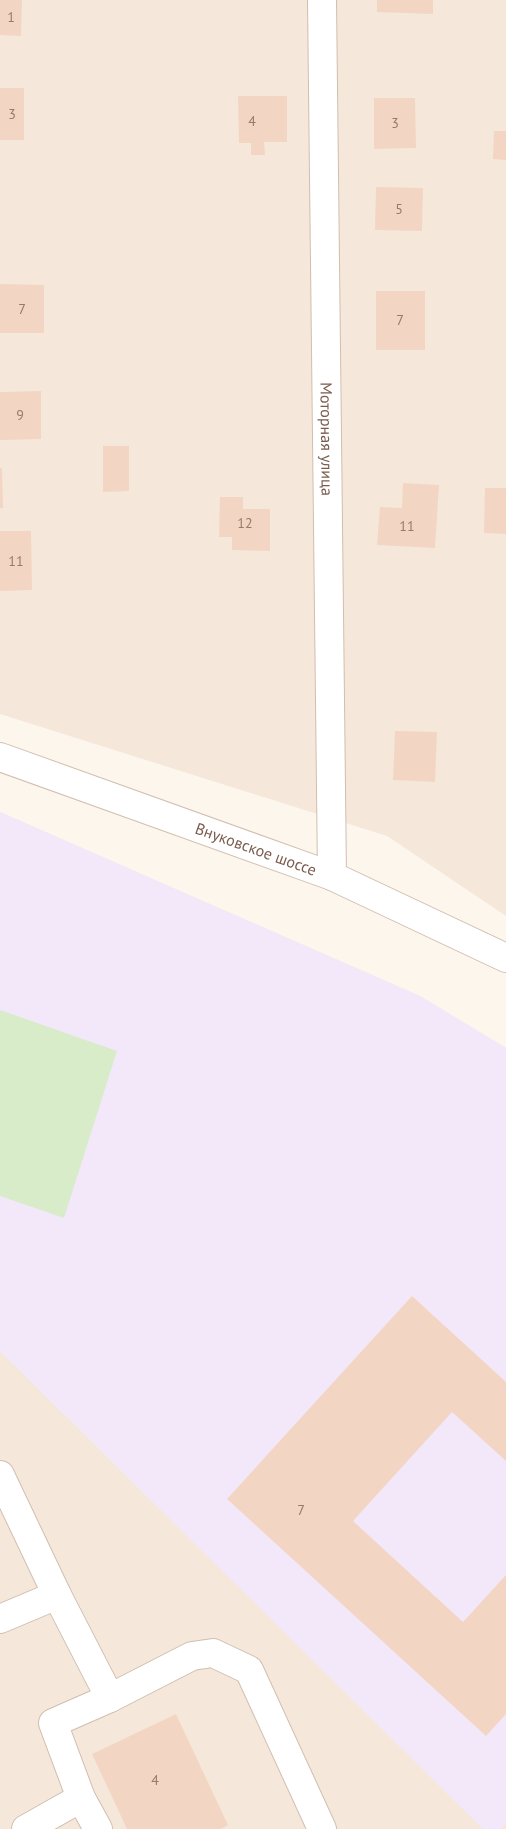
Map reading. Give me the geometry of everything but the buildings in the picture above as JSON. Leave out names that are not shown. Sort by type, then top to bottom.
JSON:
[{"type":"street","name":"Моторная улица","points":[[322,0],[332,876]]},
{"type":"street","name":"Внуковское шоссе","points":[[0,757],[332,876],[506,958]]},
{"type":"street","points":[[0,1475],[57,1595],[110,1698]]},
{"type":"street","points":[[0,1619],[57,1595]]},
{"type":"street","points":[[98,1829],[81,1798],[53,1723],[110,1698],[192,1656],[214,1653],[249,1670],[322,1829]]},
{"type":"street","points":[[26,1829],[81,1798]]},
{"type":"shaded area","points":[[0,0],[506,0],[506,916],[387,836],[0,714]]},
{"type":"shaded area","points":[[0,812],[420,996],[506,1048],[506,1829],[0,1829]]},
{"type":"shaded area","points":[[0,812],[420,996],[506,1048],[506,1823],[501,1829],[483,1829],[0,1351]]},
{"type":"green space","points":[[0,1010],[117,1051],[64,1218],[0,1196]]}]
